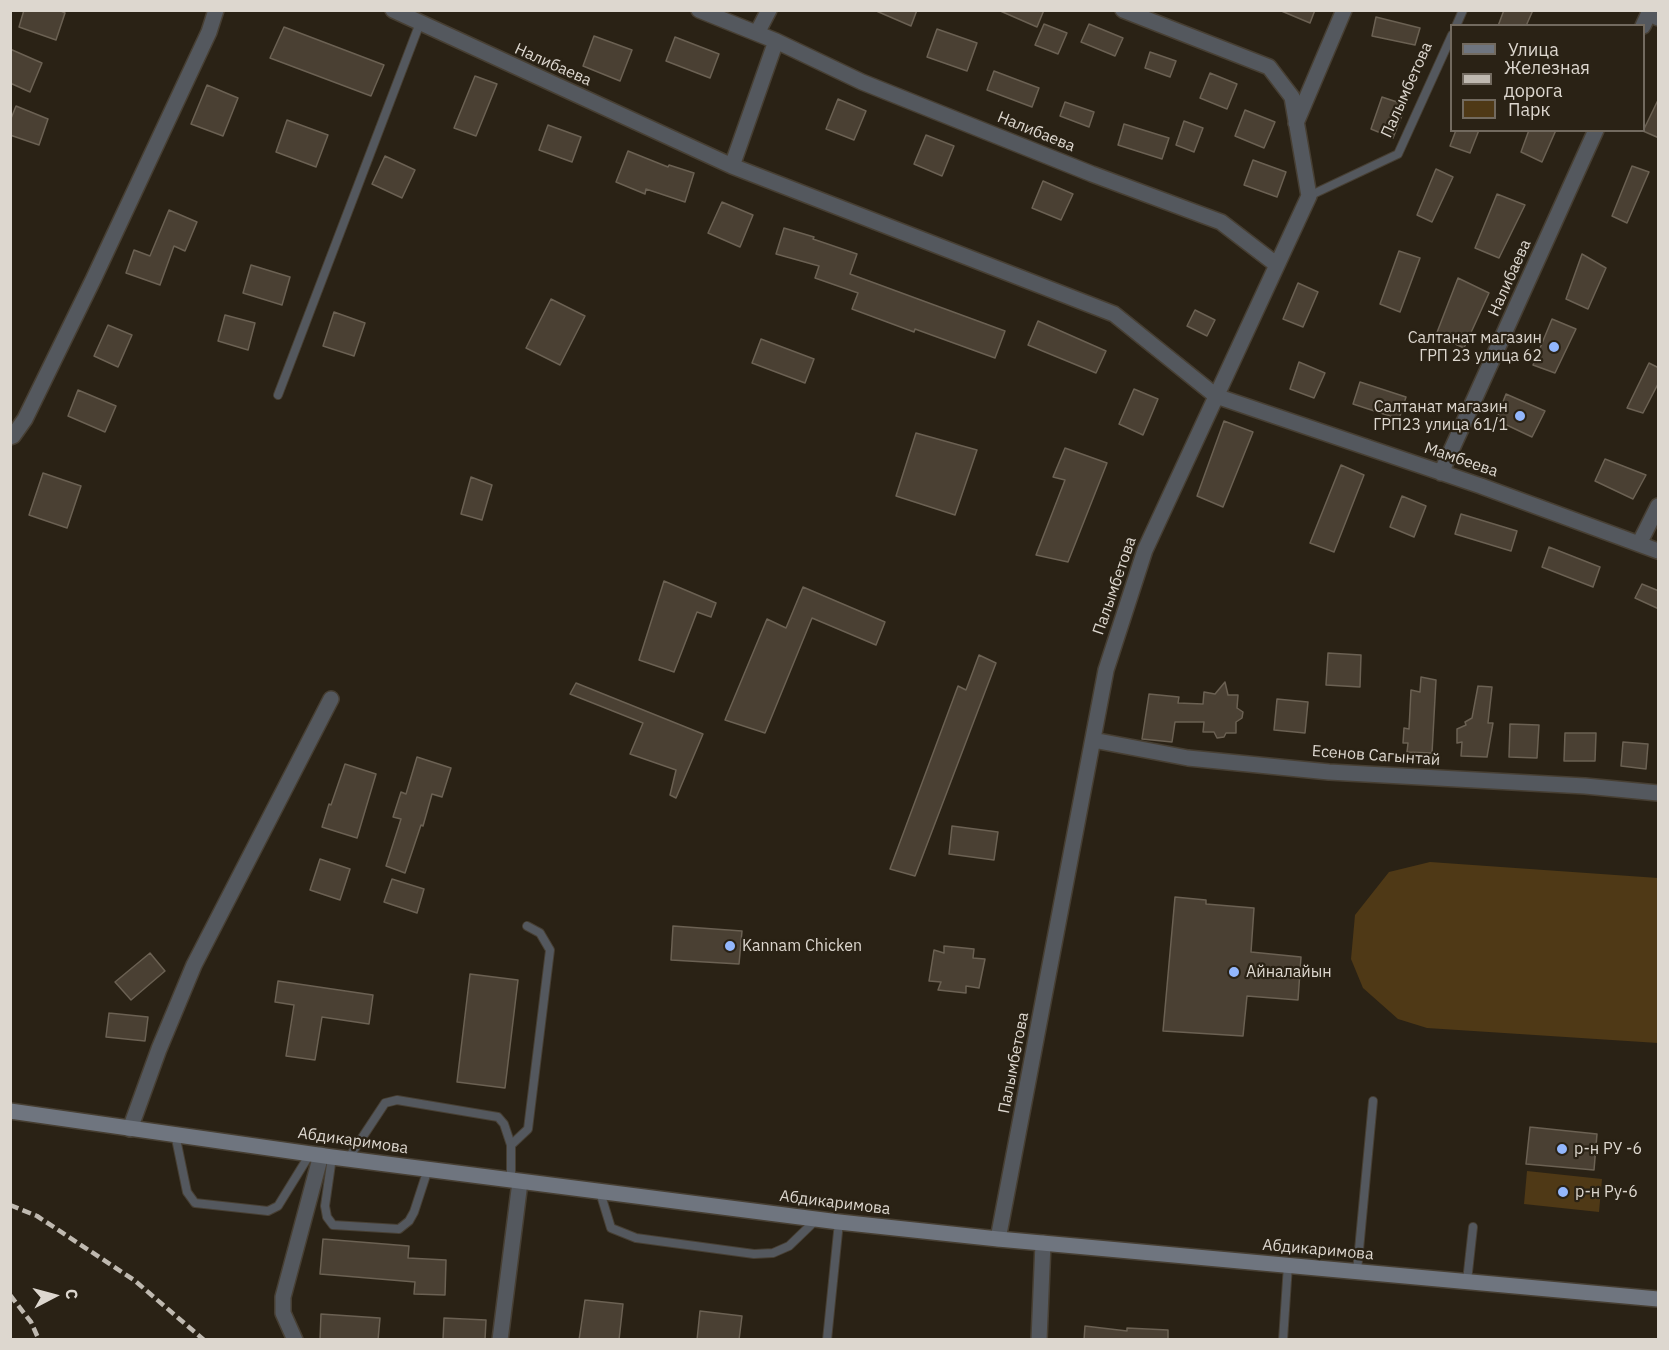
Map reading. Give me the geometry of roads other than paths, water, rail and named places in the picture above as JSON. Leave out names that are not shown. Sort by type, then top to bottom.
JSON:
[{"type":"main road","name":"Абдикаримова","points":[[10,1111],[348,1159],[817,1220],[999,1239],[1659,1299]]},
{"type":"street","points":[[10,437],[25,419],[93,280],[209,32],[216,10]]},
{"type":"street","name":"Налибаева","points":[[393,10],[732,166],[1114,314],[1216,396]]},
{"type":"street","name":"Налибаева","points":[[699,10],[758,33],[862,82],[1092,174],[1221,222],[1277,265]]},
{"type":"street","points":[[758,33],[769,10]]},
{"type":"street","points":[[1122,10],[1269,68],[1292,97],[1309,196]]},
{"type":"street","points":[[1296,123],[1344,10]]},
{"type":"street","points":[[1644,24],[1649,13],[1659,18]]},
{"type":"street","points":[[732,166],[776,41]]},
{"type":"street","name":"Налибаева","points":[[1441,473],[1595,132]]},
{"type":"street","name":"Палымбетова","points":[[999,1239],[1106,670],[1145,550],[1309,196]]},
{"type":"street","name":"Мамбеева","points":[[1216,396],[1659,551]]},
{"type":"street","points":[[1639,544],[1659,507]]},
{"type":"street","points":[[130,1129],[159,1049],[194,965],[331,699]]},
{"type":"street","name":"Есенов Сагынтай","points":[[1093,740],[1188,758],[1294,768],[1585,786],[1659,793]]},
{"type":"street","points":[[295,1340],[283,1313],[283,1297],[321,1155]]},
{"type":"street","points":[[500,1340],[515,1181]]},
{"type":"street","points":[[1039,1340],[1043,1243]]},
{"type":"lane","points":[[1457,24],[1463,10]]},
{"type":"lane","points":[[278,395],[420,23]]},
{"type":"lane","name":"Палымбетова","points":[[1309,196],[1398,154],[1450,39]]},
{"type":"lane","points":[[511,1145],[528,1129],[550,950],[540,933],[527,926]]},
{"type":"lane","points":[[348,1159],[385,1103],[397,1100],[498,1117],[504,1124],[511,1145],[515,1181]]},
{"type":"lane","points":[[1357,1271],[1373,1101]]},
{"type":"lane","points":[[175,1134],[187,1192],[195,1203],[268,1211],[278,1206],[321,1155]]},
{"type":"lane","points":[[321,1155],[325,1206],[327,1217],[333,1224],[399,1229],[409,1221],[414,1212],[428,1169]]},
{"type":"lane","points":[[600,1192],[611,1228],[636,1238],[754,1254],[773,1253],[789,1246],[817,1220]]},
{"type":"lane","points":[[827,1340],[839,1222]]},
{"type":"lane","points":[[1467,1281],[1473,1227]]},
{"type":"lane","points":[[1283,1340],[1288,1265]]},
{"type":"railway","points":[[10,1205],[37,1216],[134,1280],[204,1340]]},
{"type":"railway","points":[[10,1295],[31,1322],[39,1340]]},
{"type":"place","name":"Салтанат магазин ГРП 23 улица 62","points":[[1554,347]]},
{"type":"place","name":"Салтанат магазин ГРП23 улица 61/1","points":[[1520,416]]},
{"type":"place","name":"Kannam Chicken","points":[[730,946]]},
{"type":"place","name":"Айналайын","points":[[1234,972]]},
{"type":"place","name":"р-н РУ -6","points":[[1562,1149]]},
{"type":"place","name":"р-н Ру-6","points":[[1563,1192]]}]
